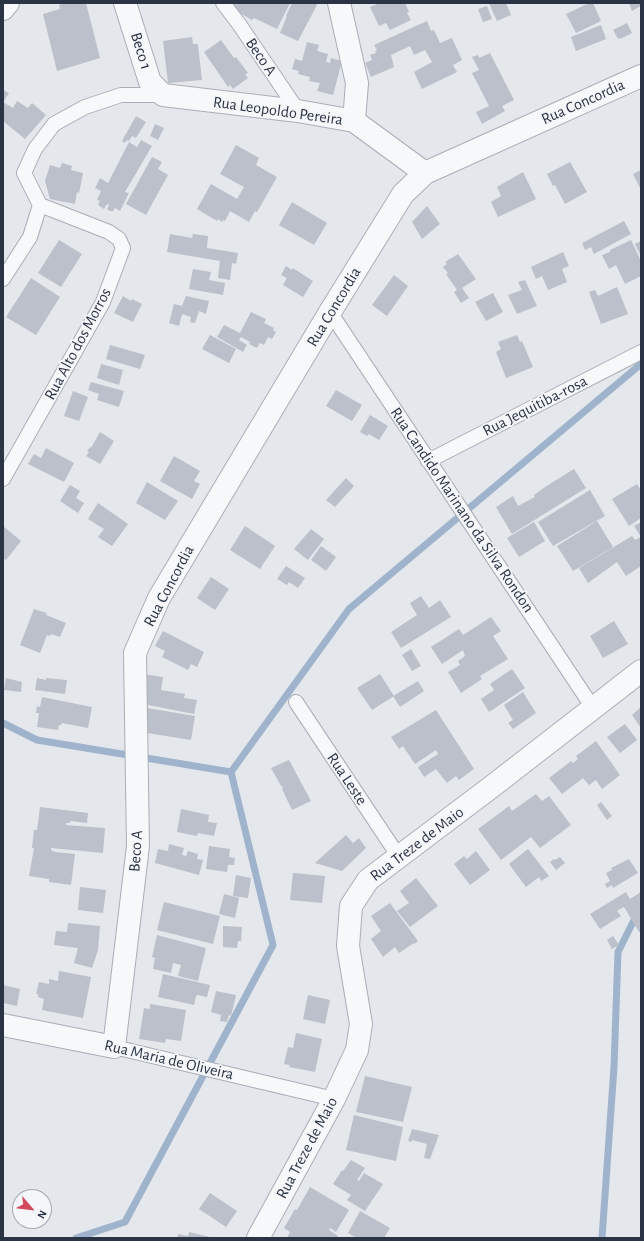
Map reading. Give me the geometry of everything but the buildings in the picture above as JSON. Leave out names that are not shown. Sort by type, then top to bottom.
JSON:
[{"type":"street","points":[[3,9],[8,3]]},
{"type":"street","name":"Beco 1","points":[[125,3],[150,82],[163,95]]},
{"type":"street","points":[[339,3],[357,83],[354,121]]},
{"type":"street","name":"Rua Concordia","points":[[135,652],[159,598],[330,312],[403,194],[425,173],[641,76]]},
{"type":"street","name":"Rua Leopoldo Pereira","points":[[163,95],[298,111],[354,121],[425,173]]},
{"type":"street","name":"Beco A","points":[[114,1048],[138,846],[135,652]]},
{"type":"street","name":"Rua Treze de Maio","points":[[258,1238],[334,1099],[357,1050],[361,1024],[348,946],[351,906],[368,880],[641,672]]},
{"type":"street","name":"Rua Maria de Oliveira","points":[[3,1025],[114,1048]]},
{"type":"lane","name":"Beco A","points":[[223,3],[298,111]]},
{"type":"lane","points":[[3,279],[30,237],[40,205],[24,173],[35,149],[54,124],[85,108],[121,95],[163,95]]},
{"type":"lane","name":"Rua Alto dos Morros","points":[[3,479],[103,302],[123,248],[119,239],[109,232],[40,205]]},
{"type":"lane","name":"Rua Candido Marinano da Silva Rondon","points":[[330,312],[593,708]]},
{"type":"lane","name":"Rua Jequitiba-rosa","points":[[428,461],[641,352]]},
{"type":"lane","name":"Rua Leste","points":[[296,702],[399,857]]},
{"type":"lane","name":"Rua Maria de Oliveira","points":[[114,1048],[334,1099]]},
{"type":"waterway","points":[[76,1238],[125,1222],[273,945],[231,772],[349,609],[641,364]]},
{"type":"waterway","points":[[3,723],[37,740],[231,772]]},
{"type":"waterway","points":[[602,1238],[614,1067],[618,952],[641,906]]}]
